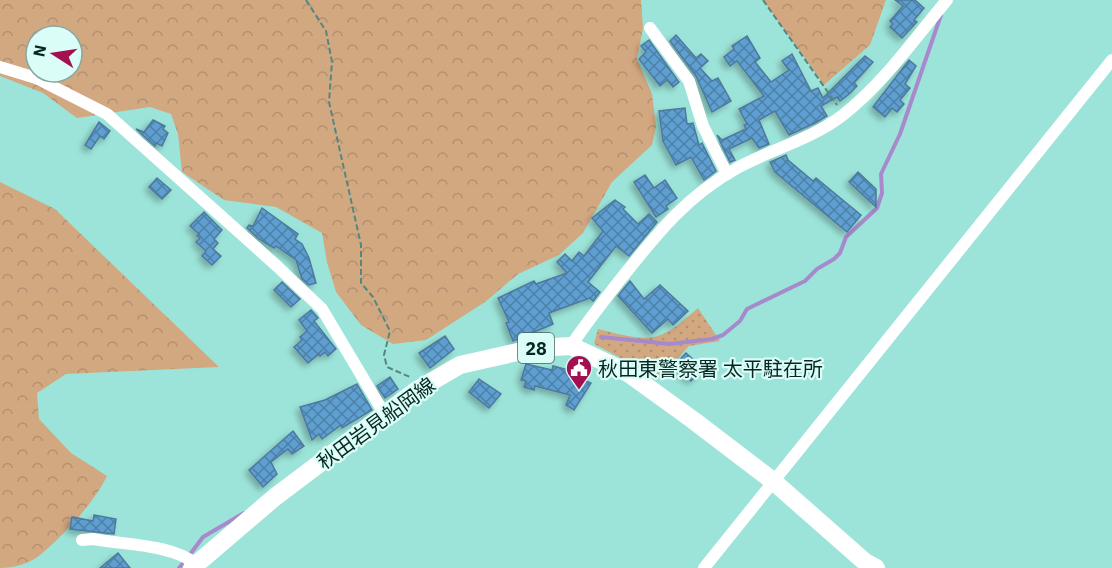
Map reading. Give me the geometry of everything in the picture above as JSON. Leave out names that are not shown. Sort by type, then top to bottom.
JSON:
[{"type":"main road","name":"秋田岩見船岡線","points":[[194,566],[275,497],[426,385],[460,365],[536,348],[571,346],[628,373],[772,481],[866,562],[876,568]]},
{"type":"street","points":[[571,346],[654,235],[685,203],[727,174],[806,137],[843,115],[861,100],[947,0]]},
{"type":"street","points":[[650,28],[689,81],[706,133],[727,174]]},
{"type":"street","points":[[704,568],[1112,60]]},
{"type":"street","points":[[0,67],[36,78],[107,114],[285,274],[322,309],[385,415]]},
{"type":"street","points":[[82,540],[93,539],[169,549],[183,553],[194,566]]},
{"type":"path","points":[[306,0],[326,31],[332,62],[329,102],[361,245],[361,284],[373,297],[390,332],[384,355],[387,367],[426,385]]},
{"type":"path","points":[[763,0],[816,73],[843,115]]},
{"type":"green space","points":[[0,0],[641,0],[643,28],[637,59],[652,94],[656,127],[652,145],[612,182],[583,233],[559,255],[518,274],[485,302],[426,340],[393,344],[361,325],[336,292],[327,262],[322,233],[276,207],[224,200],[182,172],[178,134],[171,114],[150,107],[77,118],[43,93],[0,76]]},
{"type":"green space","points":[[763,0],[886,0],[870,45],[824,85]]},
{"type":"green space","points":[[0,182],[55,209],[219,367],[66,374],[37,393],[39,419],[71,453],[107,476],[77,518],[40,555],[21,565],[0,568]]},
{"type":"green space","points":[[698,308],[720,341],[689,346],[659,378],[594,344],[598,329],[647,338],[666,333]]},
{"type":"building","points":[[895,0],[915,0],[924,8],[914,20],[917,22],[902,38],[890,27],[893,24],[890,21],[903,6]]},
{"type":"building","points":[[676,35],[696,58],[701,54],[708,61],[700,68],[712,81],[718,78],[731,101],[712,112],[696,76],[670,41]]},
{"type":"building","points":[[747,36],[760,58],[755,62],[771,82],[789,70],[782,61],[792,54],[811,91],[818,88],[823,98],[865,56],[873,62],[854,83],[857,86],[848,95],[840,101],[837,97],[821,106],[827,116],[789,135],[775,111],[759,120],[769,144],[759,148],[752,138],[729,149],[735,160],[730,162],[717,135],[722,140],[746,129],[744,125],[747,124],[739,109],[764,96],[737,61],[730,66],[724,57],[734,49],[732,46]]},
{"type":"building","points":[[649,40],[679,82],[673,87],[667,80],[660,86],[639,59],[646,52],[641,46]]},
{"type":"building","points":[[909,60],[916,66],[905,84],[910,88],[900,100],[904,104],[897,112],[892,108],[885,117],[873,107]]},
{"type":"building","points":[[685,108],[687,124],[693,123],[699,145],[702,143],[716,171],[704,180],[691,157],[676,165],[663,141],[659,111]]},
{"type":"building","points":[[153,120],[165,126],[163,129],[168,133],[162,146],[156,143],[155,146],[136,129],[144,132]]},
{"type":"building","points":[[99,122],[110,131],[104,139],[100,136],[91,149],[85,145]]},
{"type":"building","points":[[786,155],[788,160],[813,181],[816,178],[861,215],[847,232],[775,172],[770,162]]},
{"type":"building","points":[[858,172],[876,189],[876,207],[849,182]]},
{"type":"building","points":[[645,175],[654,188],[665,180],[677,198],[666,206],[668,209],[656,217],[634,182]]},
{"type":"building","points":[[157,178],[171,190],[162,199],[149,187]]},
{"type":"building","points":[[615,200],[625,207],[623,209],[638,224],[649,214],[657,222],[629,256],[616,246],[588,282],[600,292],[593,301],[590,298],[549,313],[553,324],[513,341],[506,323],[509,322],[498,298],[534,281],[536,284],[567,273],[557,262],[565,254],[572,261],[579,252],[584,256],[603,231],[592,218]]},
{"type":"building","points":[[262,208],[298,234],[295,239],[302,244],[309,258],[316,283],[309,285],[302,279],[296,260],[276,246],[274,248],[259,239],[247,228],[249,225],[253,226]]},
{"type":"building","points":[[204,212],[222,230],[214,239],[218,243],[213,249],[221,256],[212,265],[202,256],[206,251],[196,242],[200,238],[197,236],[199,234],[190,226]]},
{"type":"building","points":[[630,281],[644,299],[660,285],[688,311],[673,325],[668,319],[652,333],[618,296]]},
{"type":"building","points":[[282,282],[300,299],[291,307],[274,290]]},
{"type":"building","points":[[311,310],[318,318],[314,321],[336,349],[328,356],[325,352],[320,356],[319,354],[308,363],[294,347],[307,331],[299,320]]},
{"type":"building","points":[[445,336],[454,349],[430,368],[419,353]]},
{"type":"building","points":[[686,353],[703,368],[691,381],[674,366]]},
{"type":"building","points":[[526,364],[552,370],[553,366],[572,371],[571,374],[591,383],[574,410],[566,405],[570,395],[535,386],[534,390],[524,387],[526,381],[521,380]]},
{"type":"building","points":[[390,377],[398,389],[385,398],[377,386]]},
{"type":"building","points":[[479,379],[501,394],[489,408],[469,392]]},
{"type":"building","points":[[357,384],[372,410],[342,428],[341,425],[322,439],[319,434],[312,440],[300,407],[325,400]]},
{"type":"building","points":[[293,431],[304,446],[292,454],[288,449],[271,462],[277,474],[263,487],[249,470]]},
{"type":"building","points":[[94,515],[116,519],[114,534],[70,529],[72,517],[93,521]]},
{"type":"building","points":[[118,553],[130,568],[100,568]]},
{"type":"waterway","points":[[601,337],[670,344],[712,339],[723,335],[740,321],[747,309],[805,281],[817,269],[834,259],[840,253],[846,237],[877,208],[882,193],[881,174],[900,134],[941,15]]},
{"type":"waterway","points":[[191,553],[203,537],[244,513]]},
{"type":"waterway","points":[[179,568],[185,561]]},
{"type":"place","name":"秋田東警察署 太平駐在所","points":[[579,391]]}]
